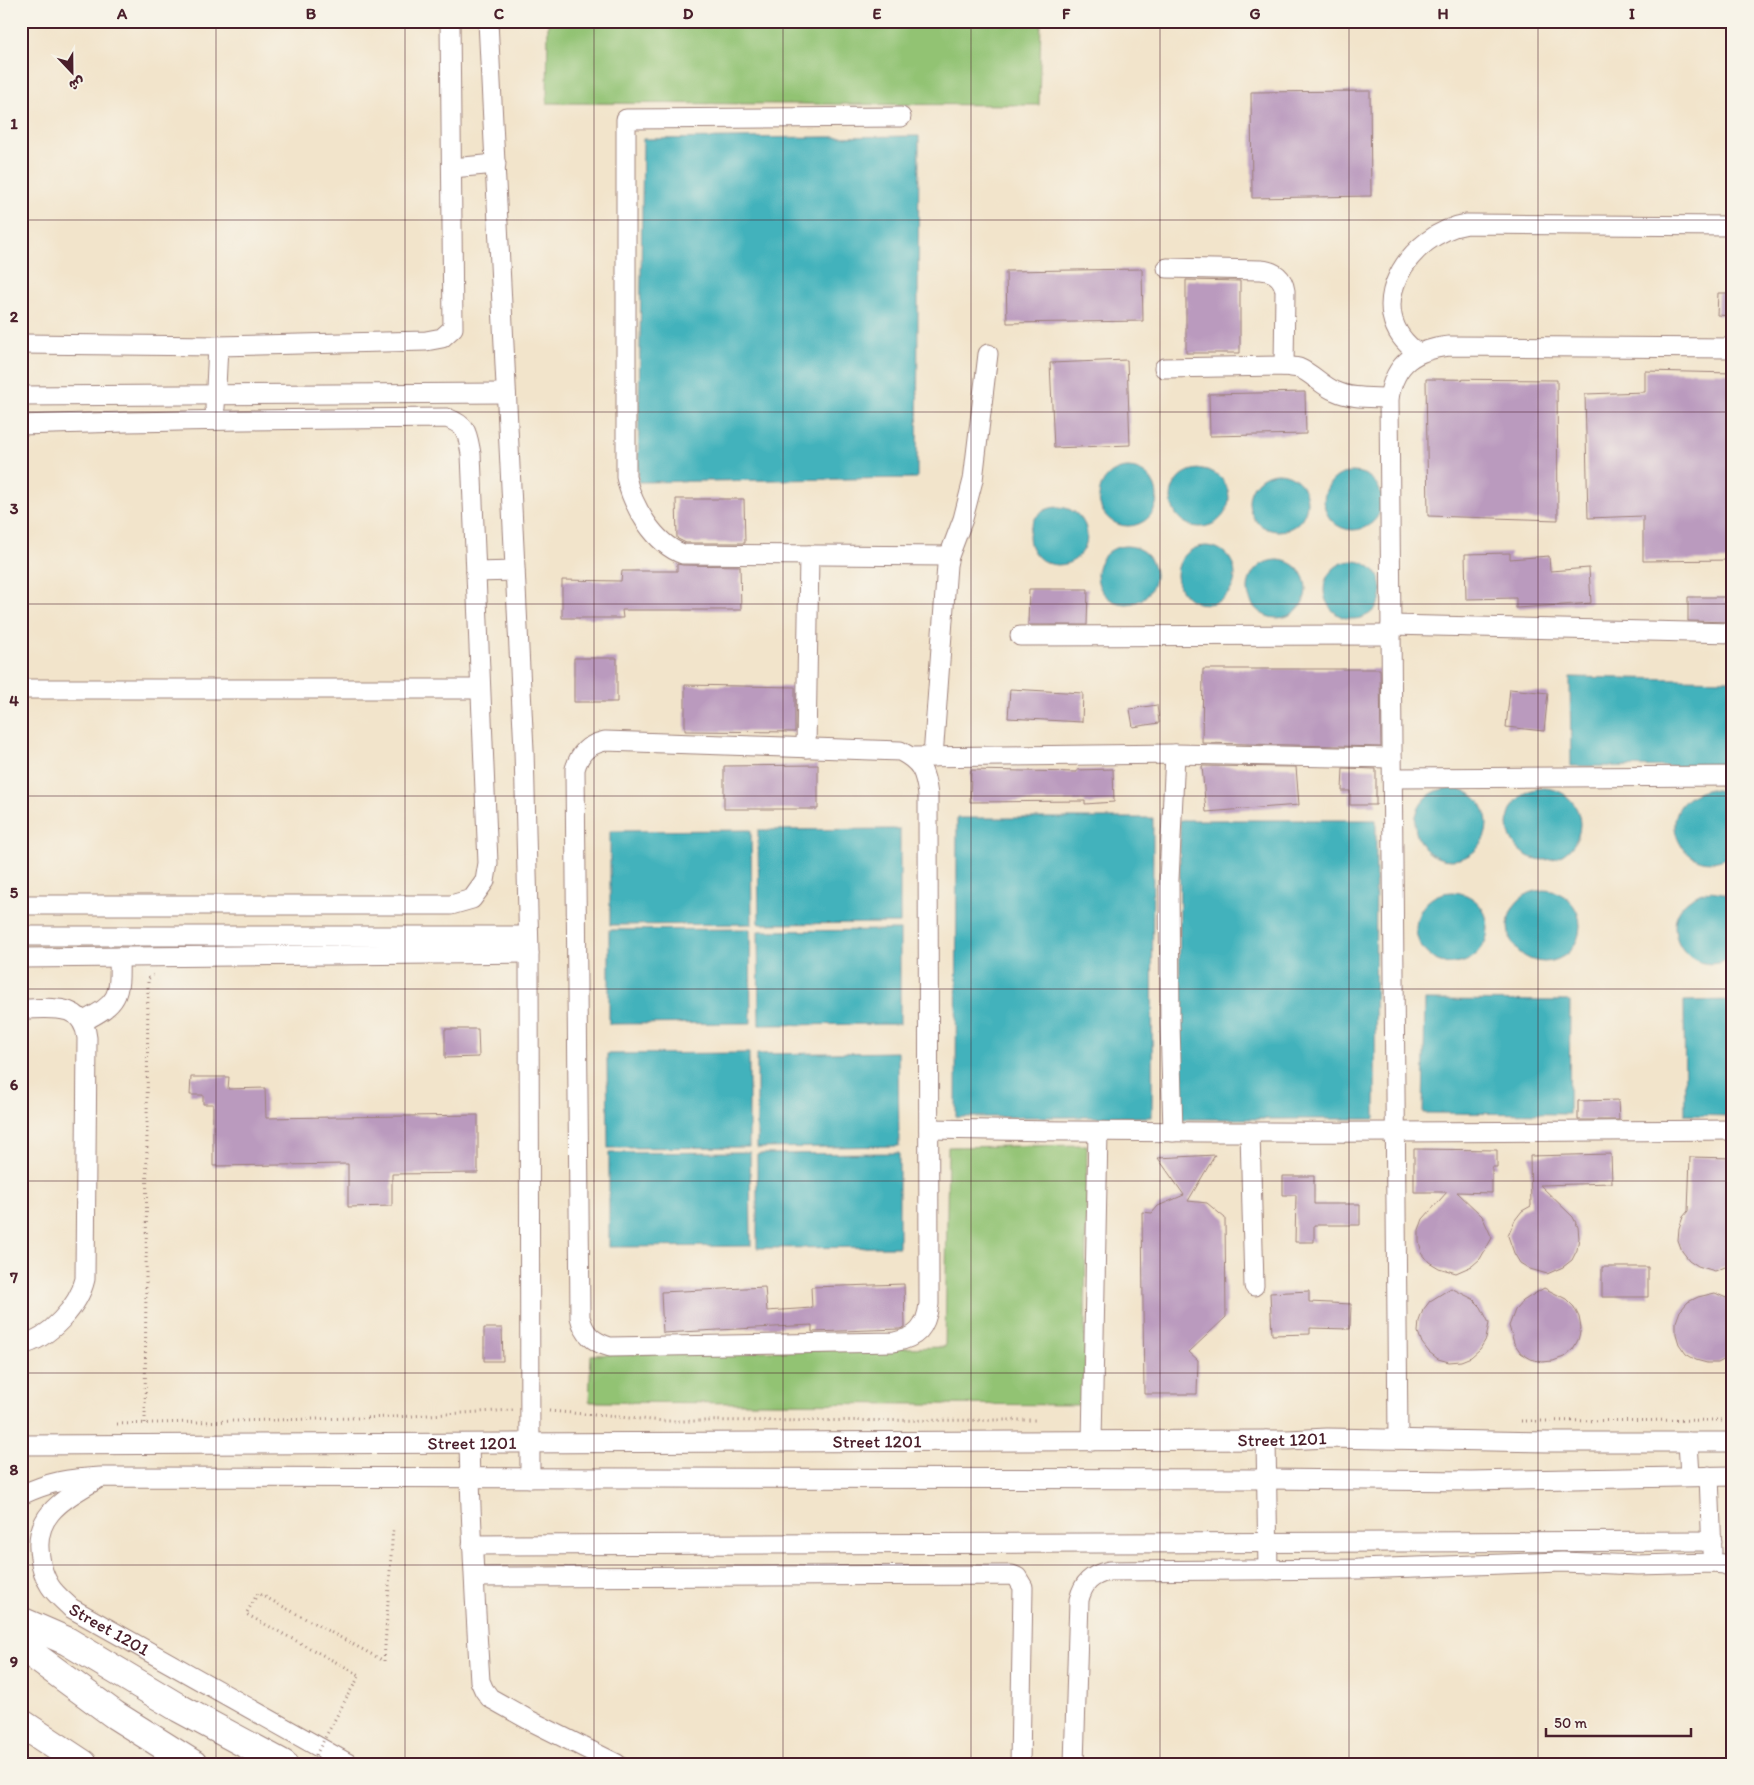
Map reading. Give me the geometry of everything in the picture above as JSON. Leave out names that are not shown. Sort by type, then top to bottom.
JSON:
[{"type":"highway","points":[[21,1621],[67,1641],[179,1708],[283,1764]]},
{"type":"highway","points":[[21,1646],[115,1715],[193,1764]]},
{"type":"highway","points":[[21,1723],[83,1764]]},
{"type":"street","points":[[21,344],[218,346],[426,341],[442,338],[453,328],[450,21]]},
{"type":"street","points":[[488,21],[524,750],[528,944],[530,1478]]},
{"type":"street","points":[[901,117],[626,119],[625,465],[628,488],[658,538],[674,551],[683,554],[949,556]]},
{"type":"street","points":[[452,168],[496,164]]},
{"type":"street","points":[[1418,353],[1408,346],[1395,328],[1392,317],[1391,296],[1400,273],[1416,251],[1453,226],[1467,224],[1733,226]]},
{"type":"street","points":[[1167,268],[1261,270],[1275,273],[1284,284],[1285,291],[1284,366]]},
{"type":"street","points":[[215,419],[218,346]]},
{"type":"street","points":[[1398,1439],[1389,398],[1391,385],[1396,373],[1405,362],[1418,353],[1449,346],[1733,348]]},
{"type":"street","points":[[933,757],[949,556],[963,519],[973,480],[988,354]]},
{"type":"street","points":[[1164,368],[1284,366],[1299,368],[1309,373],[1325,386],[1342,394],[1389,398]]},
{"type":"street","points":[[21,396],[506,393]]},
{"type":"street","points":[[21,425],[215,419],[447,418],[459,423],[467,434],[471,454],[488,863],[485,880],[472,899],[450,905],[21,905]]},
{"type":"street","points":[[806,748],[809,555]]},
{"type":"street","points":[[476,572],[515,570]]},
{"type":"street","points":[[1020,636],[1391,630],[1733,633]]},
{"type":"street","points":[[21,689],[480,689]]},
{"type":"street","points":[[913,757],[922,768],[927,781],[928,795],[929,1304],[928,1316],[923,1326],[915,1335],[905,1340],[894,1342],[610,1347],[598,1344],[589,1337],[583,1328],[580,1317],[575,769],[578,758],[594,743],[605,741],[900,751],[913,757],[1175,754],[1392,758]]},
{"type":"street","points":[[1172,1132],[1169,880],[1175,754]]},
{"type":"street","points":[[1392,778],[1733,776]]},
{"type":"street","points":[[21,936],[528,944]]},
{"type":"street","points":[[21,958],[528,944]]},
{"type":"street","points":[[82,1022],[100,1012],[115,999],[120,981],[118,956]]},
{"type":"street","points":[[21,1009],[69,1010],[82,1022],[87,1038],[86,1279],[83,1290],[72,1308],[43,1336],[29,1344],[21,1345]]},
{"type":"street","points":[[929,1129],[1098,1132],[1395,1133],[1733,1130]]},
{"type":"street","points":[[1092,1440],[1098,1132]]},
{"type":"street","points":[[1250,1132],[1254,1286]]},
{"type":"street","name":"Street 1201","points":[[21,1445],[1266,1440],[1328,1438],[1549,1442],[1733,1442]]},
{"type":"street","points":[[1266,1440],[1268,1570]]},
{"type":"street","points":[[1688,1442],[1690,1476]]},
{"type":"street","points":[[469,1444],[472,1545],[480,1681],[484,1690],[490,1698],[529,1720],[618,1764]]},
{"type":"street","points":[[1709,1476],[1713,1563]]},
{"type":"street","name":"Street 1201","points":[[21,1495],[43,1485],[65,1479],[100,1477],[1471,1481],[1733,1476]]},
{"type":"street","name":"Street 1201","points":[[100,1477],[72,1494],[51,1512],[41,1527],[38,1545],[41,1564],[50,1586],[71,1608],[349,1764]]},
{"type":"street","points":[[472,1545],[1712,1540]]},
{"type":"street","points":[[1074,1764],[1079,1600],[1081,1590],[1088,1580],[1098,1574],[1109,1571],[1358,1569],[1562,1562],[1638,1565],[1713,1563],[1724,1564],[1733,1568]]},
{"type":"street","points":[[475,1576],[1012,1575],[1021,1582],[1023,1587],[1020,1764]]},
{"type":"path","points":[[145,1423],[148,979],[155,972]]},
{"type":"path","points":[[108,1424],[394,1417],[530,1409]]},
{"type":"path","points":[[311,1764],[360,1675],[246,1614],[258,1593],[384,1661],[393,1526]]},
{"type":"green space","points":[[548,21],[1041,21],[1039,105],[547,103]]},
{"type":"green space","points":[[1087,1145],[1084,1405],[589,1402],[591,1355],[945,1347],[948,1147]]},
{"type":"water","points":[[919,136],[917,478],[638,482],[643,139]]},
{"type":"water","points":[[1128,468],[1139,470],[1152,481],[1157,497],[1155,508],[1144,521],[1128,526],[1117,524],[1104,513],[1099,497],[1101,486],[1112,473]]},
{"type":"water","points":[[1200,469],[1211,471],[1224,482],[1229,498],[1227,509],[1216,522],[1200,527],[1189,525],[1176,514],[1171,498],[1173,487],[1184,474]]},
{"type":"water","points":[[1353,472],[1364,474],[1377,485],[1382,501],[1380,512],[1369,525],[1353,530],[1342,528],[1329,517],[1324,501],[1326,490],[1337,477]]},
{"type":"water","points":[[1278,473],[1289,475],[1302,486],[1307,502],[1305,513],[1294,526],[1278,531],[1267,529],[1254,518],[1249,502],[1251,491],[1262,478]]},
{"type":"water","points":[[1058,507],[1069,509],[1082,520],[1087,536],[1085,547],[1074,560],[1058,565],[1047,563],[1034,552],[1029,536],[1031,525],[1042,512]]},
{"type":"water","points":[[1126,546],[1137,548],[1150,559],[1155,575],[1153,586],[1142,599],[1126,604],[1115,602],[1102,591],[1097,575],[1099,564],[1110,551]]},
{"type":"water","points":[[1206,546],[1217,548],[1230,559],[1235,575],[1233,586],[1222,599],[1206,604],[1195,602],[1182,591],[1177,575],[1179,564],[1190,551]]},
{"type":"water","points":[[1277,560],[1288,562],[1301,573],[1306,589],[1304,600],[1293,613],[1277,618],[1266,616],[1253,605],[1248,589],[1250,578],[1261,565]]},
{"type":"water","points":[[1353,561],[1364,563],[1377,574],[1382,590],[1380,601],[1369,614],[1353,619],[1342,617],[1329,606],[1324,590],[1326,579],[1337,566]]},
{"type":"water","points":[[1570,677],[1733,680],[1733,767],[1571,766]]},
{"type":"water","points":[[1458,788],[1477,798],[1485,810],[1487,824],[1485,838],[1477,850],[1465,858],[1444,860],[1425,850],[1417,838],[1415,817],[1425,798],[1437,790]]},
{"type":"water","points":[[1551,788],[1570,798],[1578,810],[1580,824],[1578,838],[1570,850],[1558,858],[1537,860],[1518,850],[1510,838],[1508,817],[1518,798],[1530,790]]},
{"type":"water","points":[[1711,789],[1733,796],[1733,854],[1715,861],[1699,860],[1686,852],[1678,839],[1675,824],[1679,809],[1690,797]]},
{"type":"water","points":[[957,818],[1153,818],[1152,1117],[956,1117]]},
{"type":"water","points":[[1180,820],[1376,820],[1375,1119],[1179,1119]]},
{"type":"water","points":[[900,829],[900,923],[759,924],[758,830]]},
{"type":"water","points":[[751,830],[752,924],[610,925],[610,831]]},
{"type":"water","points":[[1551,890],[1570,900],[1578,912],[1580,926],[1578,940],[1570,952],[1558,960],[1537,962],[1518,952],[1510,940],[1508,919],[1518,900],[1530,892]]},
{"type":"water","points":[[1711,891],[1723,893],[1733,898],[1733,957],[1715,964],[1699,962],[1686,953],[1678,940],[1675,926],[1679,911],[1691,899]]},
{"type":"water","points":[[1459,892],[1478,902],[1486,914],[1488,928],[1486,942],[1478,954],[1466,962],[1445,964],[1426,954],[1418,942],[1416,921],[1426,902],[1438,894]]},
{"type":"water","points":[[750,929],[751,1023],[609,1024],[609,930]]},
{"type":"water","points":[[900,930],[900,1024],[759,1025],[758,931]]},
{"type":"water","points":[[1425,1000],[1570,1001],[1569,1114],[1423,1113]]},
{"type":"water","points":[[1733,1000],[1733,1116],[1685,1115],[1684,1001]]},
{"type":"water","points":[[898,1052],[899,1146],[757,1148],[757,1054]]},
{"type":"water","points":[[749,1053],[749,1147],[608,1148],[607,1054]]},
{"type":"water","points":[[750,1152],[751,1246],[609,1247],[609,1153]]},
{"type":"water","points":[[899,1153],[899,1247],[757,1248],[757,1154]]},
{"type":"building","points":[[1370,91],[1371,196],[1252,198],[1251,92]]},
{"type":"building","points":[[1142,269],[1143,321],[1007,323],[1006,271]]},
{"type":"building","points":[[1186,280],[1240,281],[1240,353],[1186,353]]},
{"type":"building","points":[[1718,293],[1733,293],[1733,316],[1717,315]]},
{"type":"building","points":[[1127,360],[1130,445],[1054,448],[1050,363]]},
{"type":"building","points":[[1645,371],[1733,373],[1733,560],[1643,561],[1643,516],[1588,518],[1585,394],[1645,392]]},
{"type":"building","points":[[1426,379],[1557,380],[1558,520],[1428,516]]},
{"type":"building","points":[[1305,392],[1306,434],[1210,436],[1209,394]]},
{"type":"building","points":[[676,499],[744,499],[745,543],[686,543],[678,539]]},
{"type":"building","points":[[1510,553],[1510,559],[1549,556],[1550,571],[1589,568],[1591,603],[1516,608],[1516,598],[1466,599],[1465,554]]},
{"type":"building","points":[[677,564],[740,566],[741,610],[622,610],[623,618],[562,618],[562,580],[621,581],[622,571],[677,571]]},
{"type":"building","points":[[1029,589],[1088,589],[1087,625],[1028,625]]},
{"type":"building","points":[[1688,597],[1725,597],[1725,602],[1733,602],[1733,622],[1688,621]]},
{"type":"building","points":[[574,658],[617,658],[617,702],[574,702]]},
{"type":"building","points":[[1203,669],[1380,669],[1381,747],[1202,743]]},
{"type":"building","points":[[685,685],[795,687],[795,732],[685,731]]},
{"type":"building","points":[[1010,689],[1083,693],[1082,722],[1008,718]]},
{"type":"building","points":[[1510,689],[1548,693],[1544,731],[1506,727]]},
{"type":"building","points":[[1157,705],[1159,723],[1133,727],[1130,709]]},
{"type":"building","points":[[818,765],[818,809],[724,809],[724,766]]},
{"type":"building","points":[[1202,766],[1296,767],[1299,805],[1206,812]]},
{"type":"building","points":[[1343,768],[1376,769],[1376,805],[1350,805],[1350,791],[1342,791]]},
{"type":"building","points":[[1113,769],[1114,802],[1085,804],[1085,801],[970,802],[971,770],[1077,772],[1077,770]]},
{"type":"building","points":[[445,1029],[478,1029],[479,1057],[445,1058]]},
{"type":"building","points":[[191,1077],[229,1077],[228,1089],[265,1088],[266,1118],[478,1115],[478,1173],[392,1174],[392,1206],[348,1207],[348,1164],[213,1166],[213,1104],[203,1104],[203,1095],[190,1095]]},
{"type":"building","points":[[1618,1100],[1619,1120],[1578,1120],[1578,1101]]},
{"type":"building","points":[[1414,1149],[1497,1150],[1497,1167],[1492,1167],[1492,1193],[1457,1192],[1482,1216],[1492,1238],[1480,1259],[1472,1266],[1456,1273],[1439,1268],[1429,1262],[1422,1253],[1419,1242],[1419,1230],[1423,1219],[1447,1192],[1414,1192]]},
{"type":"building","points":[[1611,1154],[1612,1183],[1540,1185],[1573,1217],[1578,1227],[1577,1250],[1572,1260],[1563,1267],[1547,1274],[1530,1269],[1520,1263],[1508,1236],[1515,1220],[1522,1211],[1531,1206],[1530,1156]]},
{"type":"building","points":[[1215,1155],[1188,1201],[1207,1203],[1225,1218],[1226,1317],[1189,1352],[1198,1360],[1197,1394],[1144,1394],[1142,1212],[1152,1213],[1158,1206],[1184,1195],[1158,1158]]},
{"type":"building","points":[[1690,1157],[1733,1158],[1733,1264],[1715,1271],[1698,1266],[1689,1260],[1682,1251],[1678,1240],[1679,1228],[1683,1217],[1688,1211]]},
{"type":"building","points":[[1283,1176],[1314,1176],[1314,1204],[1360,1204],[1360,1225],[1314,1225],[1314,1242],[1295,1242],[1296,1195],[1283,1195]]},
{"type":"building","points":[[1602,1267],[1648,1267],[1648,1297],[1602,1297]]},
{"type":"building","points":[[904,1284],[905,1327],[900,1329],[812,1332],[812,1325],[663,1333],[661,1292],[765,1287],[767,1311],[812,1308],[811,1287]]},
{"type":"building","points":[[1451,1288],[1473,1299],[1481,1307],[1489,1323],[1486,1339],[1480,1349],[1471,1357],[1461,1361],[1449,1362],[1438,1359],[1429,1352],[1422,1343],[1418,1332],[1423,1310],[1430,1301]]},
{"type":"building","points":[[1544,1288],[1566,1299],[1574,1307],[1579,1317],[1581,1328],[1573,1349],[1564,1357],[1542,1362],[1531,1359],[1521,1353],[1514,1343],[1509,1326],[1515,1310],[1523,1301]]},
{"type":"building","points":[[1309,1291],[1309,1302],[1351,1304],[1350,1329],[1310,1328],[1310,1334],[1272,1335],[1270,1293]]},
{"type":"building","points":[[1715,1293],[1733,1301],[1733,1355],[1718,1363],[1707,1363],[1696,1360],[1686,1354],[1679,1344],[1676,1334],[1676,1322],[1680,1311],[1688,1302],[1698,1297]]},
{"type":"building","points":[[484,1328],[502,1328],[503,1361],[484,1361]]}]
